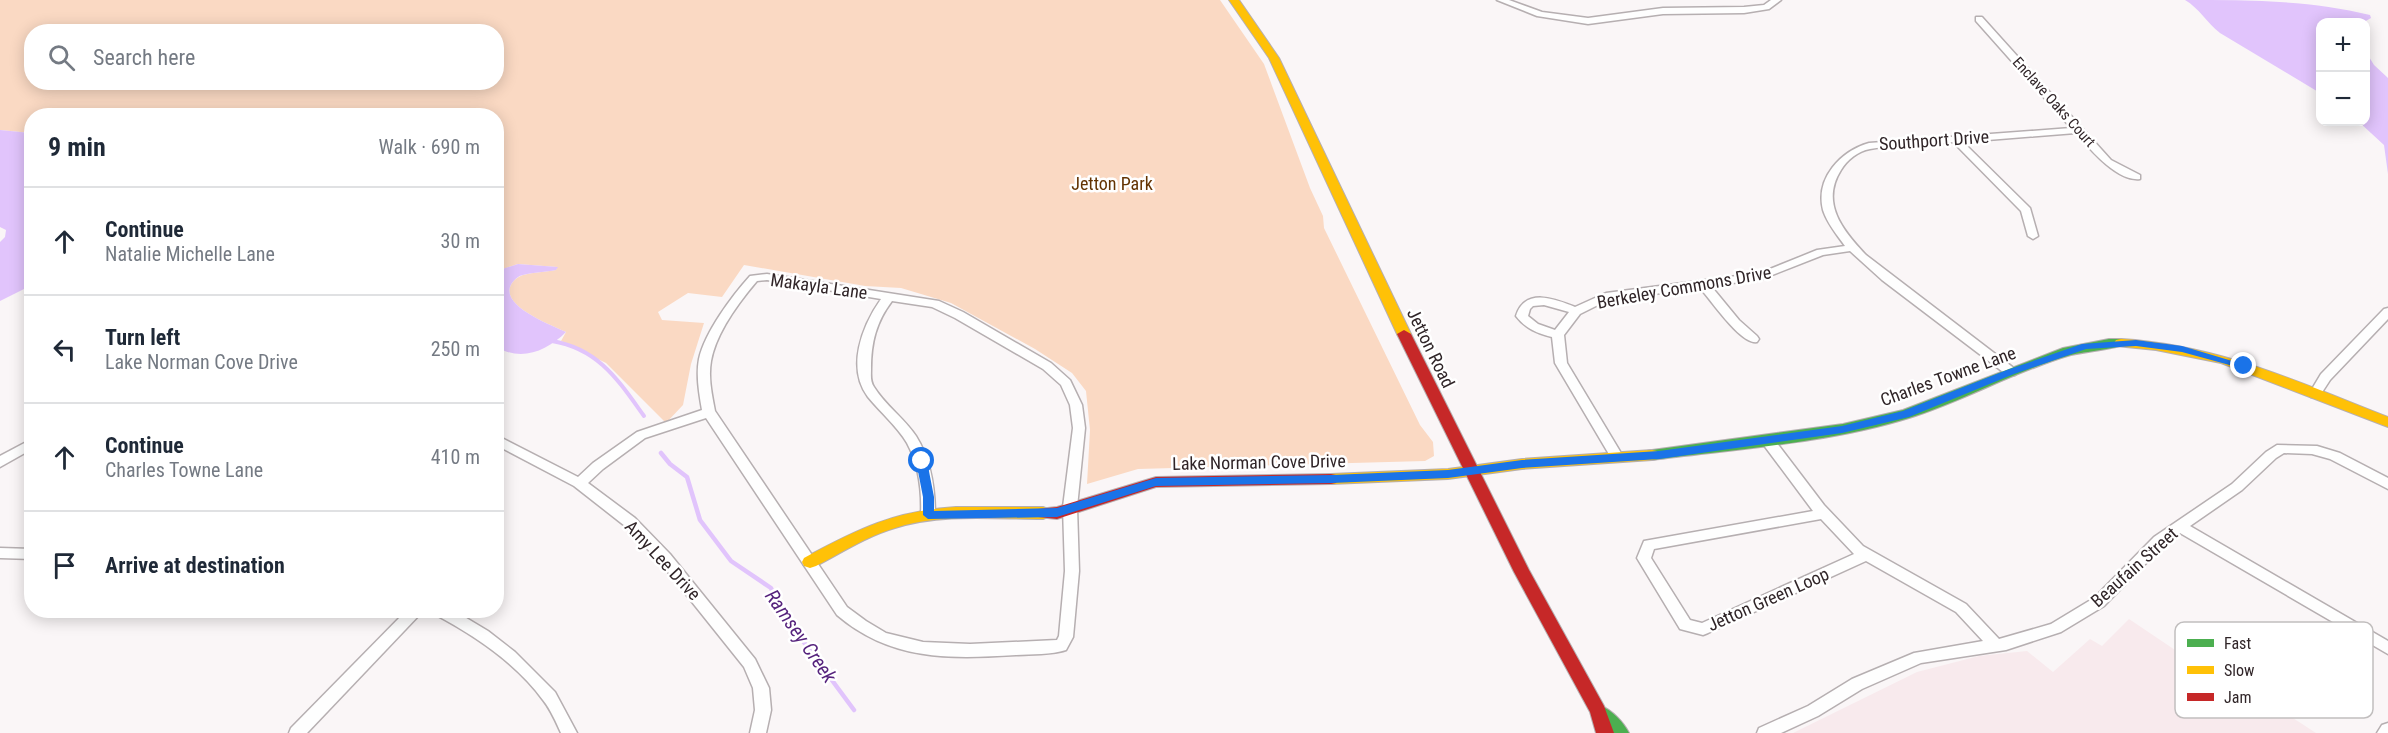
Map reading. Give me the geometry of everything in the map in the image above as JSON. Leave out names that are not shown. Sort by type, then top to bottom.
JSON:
[{"type":"street","name":"Jetton Road","points":[[1234,0],[1274,58],[1412,352],[1522,572],[1598,711],[1605,733]]},
{"type":"street","points":[[1501,0],[1534,12],[1588,21],[1663,11],[1744,10],[1766,6],[1777,0]]},
{"type":"street","name":"Enclave Oaks Court","points":[[1979,19],[2107,162],[2136,177]]},
{"type":"street","name":"Southport Drive","points":[[2011,372],[1852,248],[1832,220],[1827,199],[1830,181],[1844,159],[1855,150],[1869,146],[2078,130]]},
{"type":"street","points":[[1955,139],[2026,210],[2033,236]]},
{"type":"street","name":"Berkeley Commons Drive","points":[[1558,334],[1576,311],[1596,300],[1620,294],[1762,276],[1821,252],[1852,248]]},
{"type":"street","name":"Makayla Lane","points":[[754,278],[803,282],[889,296],[935,304],[959,315],[1047,366],[1066,383],[1076,405],[1079,428],[1070,507],[1072,571],[1066,637],[1061,646],[934,648],[882,638],[861,627],[842,611],[710,412],[706,398],[704,368],[707,351],[741,292],[754,278]]},
{"type":"street","points":[[1704,285],[1735,323],[1753,339]]},
{"type":"street","points":[[889,296],[876,312],[867,333],[864,356],[866,384],[910,437],[917,450],[926,481],[928,515]]},
{"type":"street","points":[[1576,311],[1540,301],[1531,303],[1522,311],[1522,316],[1534,328],[1558,334],[1561,363],[1618,458]]},
{"type":"street","points":[[2315,394],[2325,377],[2388,312]]},
{"type":"street","name":"Charles Towne Lane","points":[[1471,469],[1681,453],[1842,429],[1906,414],[2011,372],[2085,346],[2136,343],[2202,353],[2244,366],[2388,422]]},
{"type":"street","points":[[579,483],[598,466],[641,435],[710,412]]},
{"type":"street","points":[[1768,441],[1823,514],[1858,550],[1961,608],[1996,646]]},
{"type":"street","name":"Amy Lee Drive","points":[[504,443],[579,483],[630,522],[665,558],[750,663],[761,688],[763,710],[758,733]]},
{"type":"street","points":[[0,462],[24,448]]},
{"type":"street","name":"Beaufain Street","points":[[1765,733],[1813,711],[1857,684],[1919,657],[1996,646],[2056,628],[2099,602],[2159,541],[2237,487],[2271,455],[2282,448],[2312,448],[2335,456],[2388,484]]},
{"type":"street","name":"Lake Norman Cove Drive","points":[[810,562],[884,524],[928,515],[1057,513],[1070,507],[1156,482],[1332,479],[1448,474],[1471,469]]},
{"type":"street","name":"Jetton Green Loop","points":[[1823,514],[1649,545],[1644,558],[1685,625],[1703,630],[1865,555]]},
{"type":"street","points":[[2179,526],[2343,622]]},
{"type":"street","points":[[0,553],[24,554]]},
{"type":"street","points":[[297,733],[409,618]]},
{"type":"street","points":[[456,618],[494,644],[547,693],[569,733]]},
{"type":"street","points":[[2373,639],[2388,648]]},
{"type":"street","name":"Jetton Road","points":[[1598,711],[1620,733]]},
{"type":"shaded area","points":[[2185,0],[2255,1],[2325,6],[2370,15],[2371,18],[2316,18],[2316,91],[2220,33]]},
{"type":"shaded area","points":[[2370,58],[2388,78],[2388,174],[2384,145],[2363,126],[2370,126]]},
{"type":"shaded area","points":[[0,130],[24,132],[24,289],[0,301],[0,242],[5,237],[6,230],[0,227]]},
{"type":"shaded area","points":[[518,264],[558,267],[556,270],[520,276],[512,283],[509,291],[512,299],[528,313],[566,332],[559,339],[542,349],[524,354],[504,350],[504,268]]},
{"type":"shaded area","points":[[2129,619],[2175,650],[2175,718],[2293,718],[2316,733],[1793,733],[1917,672],[1979,656],[2027,651],[2053,672],[2090,639],[2102,646]]},
{"type":"green space","name":"Jetton Park","points":[[0,0],[1220,0],[1264,64],[1310,188],[1323,216],[1324,228],[1420,425],[1433,442],[1434,456],[1425,461],[1138,469],[1087,484],[1090,430],[1086,391],[1072,373],[1035,349],[951,303],[901,288],[865,286],[744,265],[722,297],[688,293],[658,312],[662,320],[704,323],[691,364],[683,405],[666,423],[606,363],[561,341],[566,332],[528,313],[512,299],[509,291],[517,278],[527,274],[556,270],[557,267],[518,264],[504,269],[504,108],[24,108],[24,132],[0,130]]},
{"type":"waterway","name":"Ramsey Creek","points":[[552,341],[583,351],[595,359],[616,379],[644,416]]},
{"type":"waterway","name":"Ramsey Creek","points":[[661,453],[670,464],[687,477],[700,520],[731,561],[771,588],[780,610],[854,710]]},
{"type":"traffic: fast","points":[[1652,455],[1843,429],[1906,414],[2068,351],[2121,343]]},
{"type":"traffic: fast","points":[[1601,714],[1620,733]]},
{"type":"traffic: slow","points":[[1234,0],[1274,58],[1404,334]]},
{"type":"traffic: slow","points":[[2121,343],[2156,345],[2224,360],[2290,383],[2388,422]]},
{"type":"traffic: slow","points":[[1331,479],[1448,474],[1522,464],[1652,455]]},
{"type":"traffic: slow","points":[[810,562],[869,531],[906,519],[956,513],[1043,513]]},
{"type":"traffic: jam","points":[[1404,334],[1522,572],[1598,711],[1605,733]]},
{"type":"traffic: jam","points":[[1043,513],[1057,513],[1156,482],[1331,479]]},
{"type":"route","points":[[922,461],[929,497],[928,515],[1057,513],[1108,495],[1156,482],[1332,479],[1448,474],[1471,469],[1522,464],[1713,449],[1842,429],[1906,414],[2011,372],[2085,346],[2136,343],[2202,353],[2244,366]]}]
